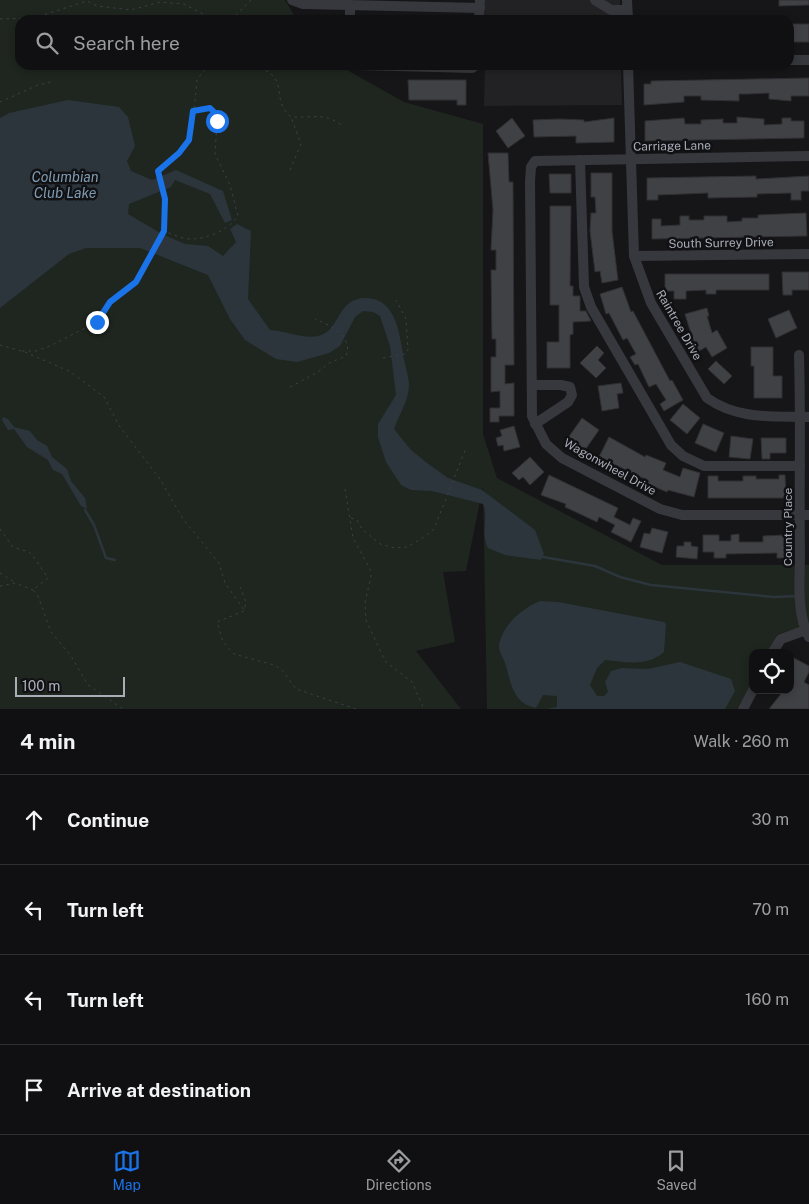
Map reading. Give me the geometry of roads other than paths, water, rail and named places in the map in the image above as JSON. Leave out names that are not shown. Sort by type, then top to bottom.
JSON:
[{"type":"street","points":[[292,0],[303,4],[480,4]]},
{"type":"street","points":[[595,0],[611,10],[627,10]]},
{"type":"street","points":[[350,5],[350,15]]},
{"type":"street","points":[[794,60],[809,60]]},
{"type":"street","name":"Raintree Drive","points":[[628,70],[634,256],[651,303],[708,398],[719,406],[736,413],[753,416],[805,417]]},
{"type":"street","name":"Carriage Lane","points":[[535,161],[809,156]]},
{"type":"street","points":[[580,160],[584,287],[591,307],[672,445],[682,456],[704,466],[800,466]]},
{"type":"street","name":"Wagonwheel Drive","points":[[535,161],[531,167],[530,181],[532,416],[546,444],[562,458],[660,508],[682,515],[804,515]]},
{"type":"street","name":"South Surrey Drive","points":[[634,256],[809,254]]},
{"type":"street","name":"Country Place","points":[[799,355],[805,417],[800,466],[804,515],[800,573],[801,611],[807,633]]},
{"type":"street","points":[[532,385],[561,385],[570,387],[572,395],[568,402],[535,424]]},
{"type":"street","points":[[774,649],[780,639],[807,633]]},
{"type":"street","points":[[744,709],[751,694]]},
{"type":"water","name":"Columbian Club Lake","points":[[68,100],[119,107],[128,117],[135,146],[127,161],[131,171],[152,180],[176,170],[223,191],[232,220],[225,223],[210,194],[175,180],[171,187],[129,204],[128,214],[162,234],[185,244],[208,246],[223,256],[236,242],[230,229],[237,224],[251,231],[248,299],[270,330],[312,337],[318,336],[331,328],[349,303],[356,299],[366,298],[384,304],[395,320],[409,383],[407,398],[394,429],[410,449],[427,463],[448,478],[482,490],[535,530],[544,554],[541,560],[505,555],[488,548],[485,537],[485,509],[483,504],[432,491],[411,490],[401,485],[386,462],[378,437],[378,424],[396,395],[390,346],[380,316],[373,312],[363,311],[355,317],[340,346],[329,353],[297,362],[276,359],[245,340],[230,319],[208,275],[140,248],[86,248],[69,254],[0,308],[0,118],[9,113]]},
{"type":"water","points":[[3,417],[8,419],[14,427],[30,431],[37,440],[47,446],[52,457],[67,469],[71,481],[85,498],[87,509],[81,506],[62,474],[53,470],[48,460],[27,447],[14,429],[8,430],[2,420]]},
{"type":"water","points":[[540,601],[558,602],[664,622],[666,624],[664,652],[657,657],[643,662],[605,660],[597,668],[590,685],[597,696],[604,696],[608,692],[605,682],[611,671],[622,668],[648,669],[680,662],[731,679],[735,691],[725,709],[547,709],[557,707],[557,696],[543,695],[536,708],[528,706],[517,697],[514,691],[499,644],[502,634],[510,622],[521,612]]},
{"type":"waterway","points":[[85,510],[94,525],[106,558],[115,560]]},
{"type":"waterway","points":[[543,557],[595,566],[620,577],[651,585],[773,597],[798,596]]}]
